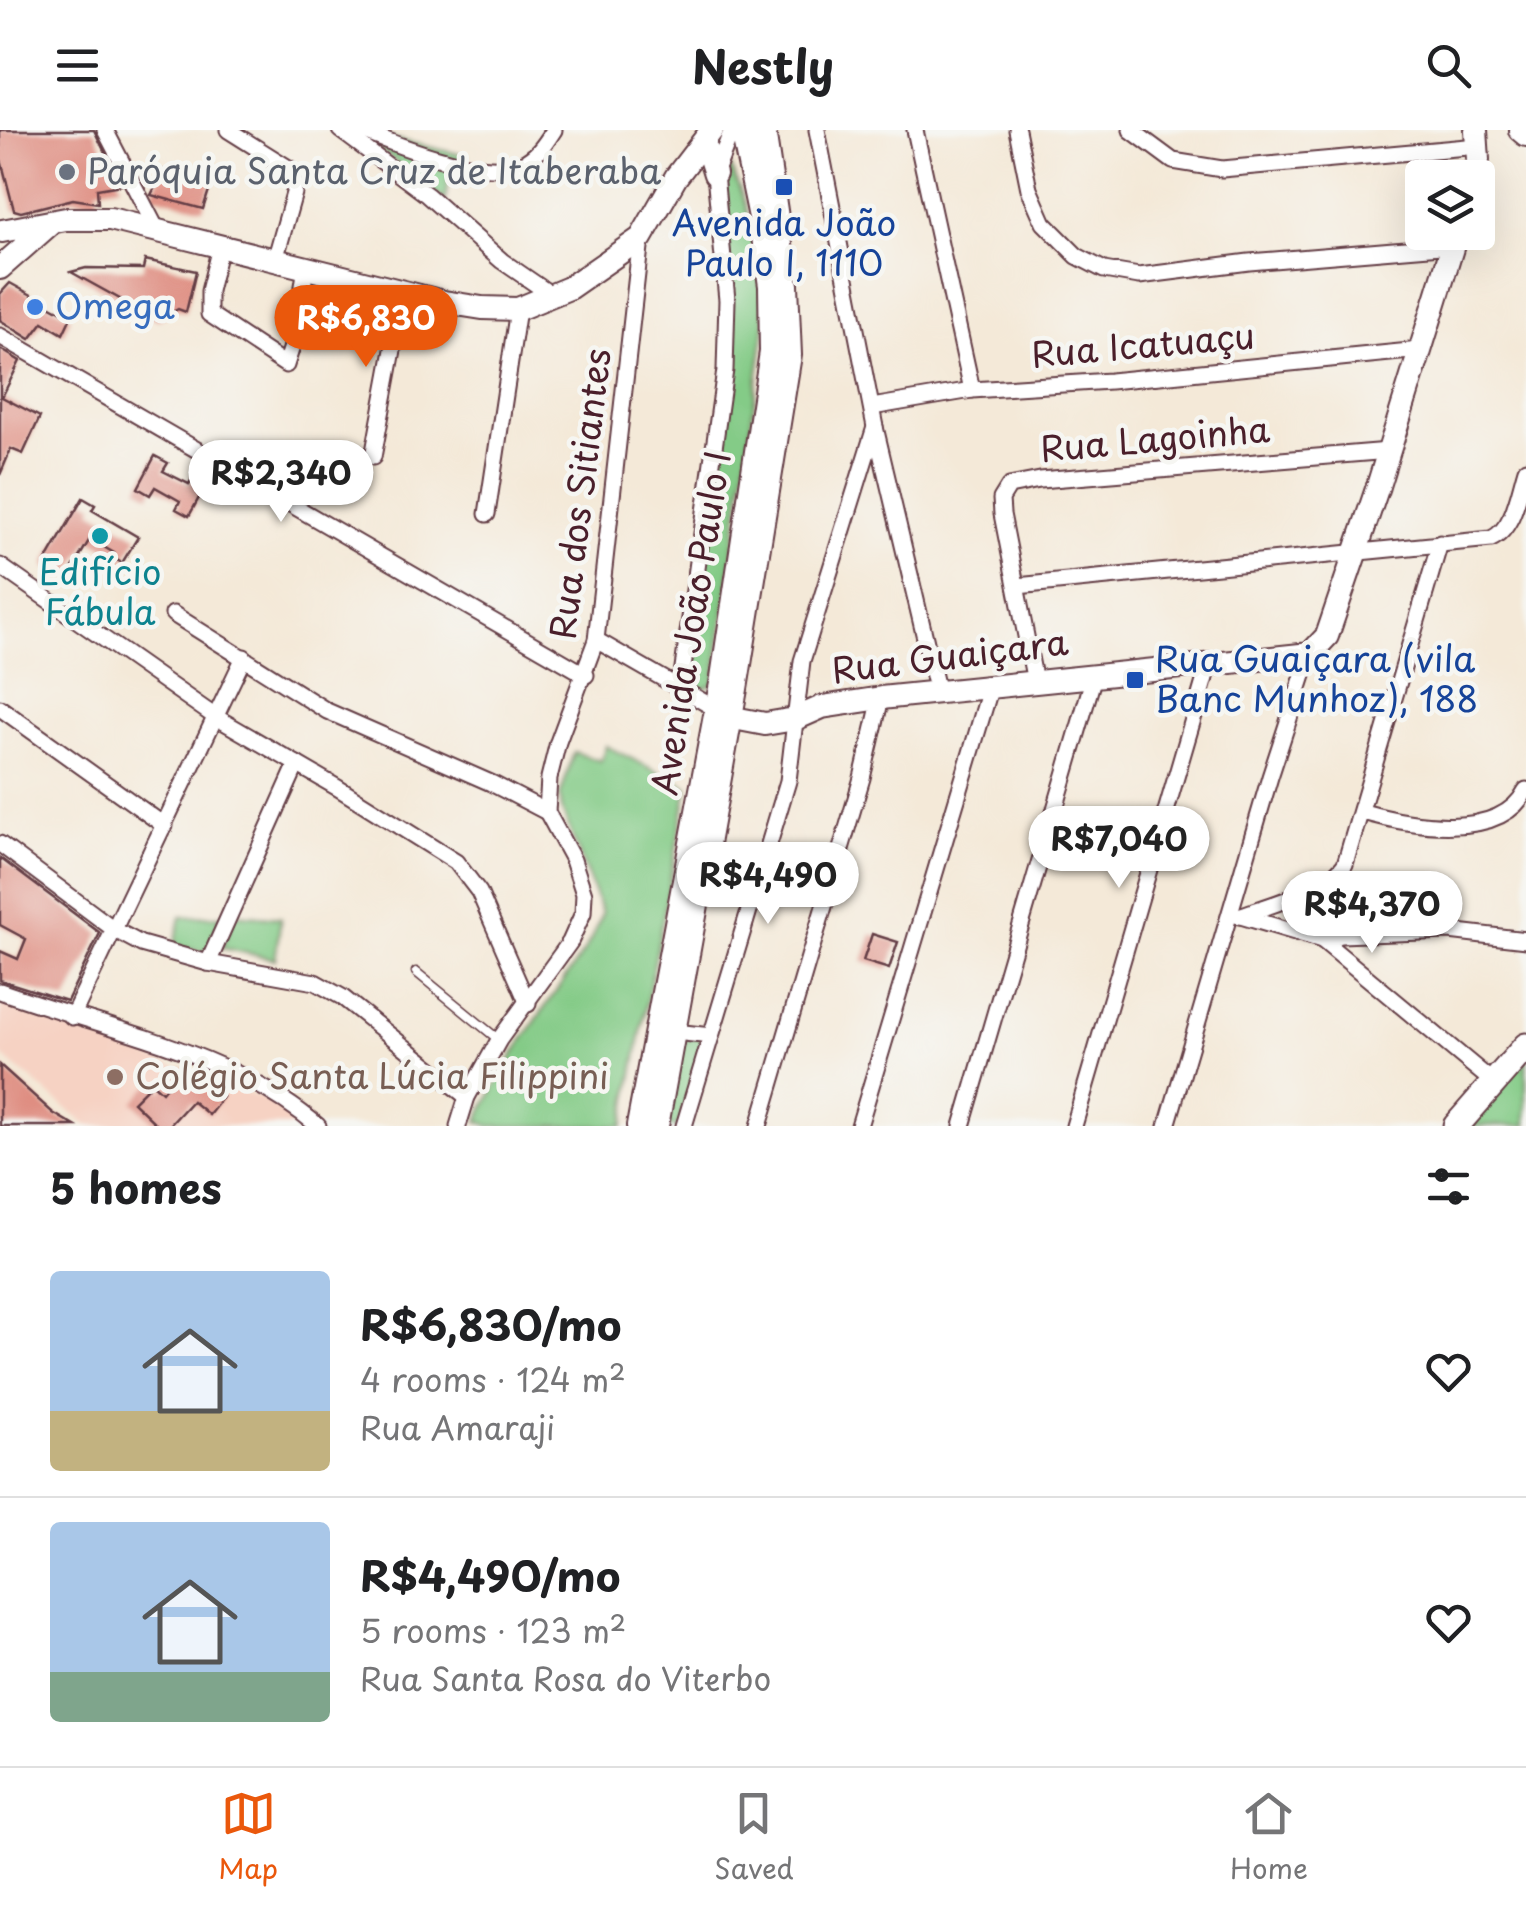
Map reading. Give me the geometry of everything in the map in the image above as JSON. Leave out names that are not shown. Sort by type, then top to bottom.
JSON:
[{"type":"main road","points":[[1,228],[94,217],[463,306],[518,309],[553,296],[642,238],[694,140],[712,130]]},
{"type":"main road","name":"Avenida João Paulo I","points":[[657,1126],[724,712],[771,352],[770,286],[762,222],[742,130]]},
{"type":"main road","name":"Avenida João Paulo I","points":[[638,1126],[724,712],[790,355],[788,285],[764,130]]},
{"type":"main road","points":[[694,140],[708,152],[715,174]]},
{"type":"main road","points":[[0,268],[54,221]]},
{"type":"main road","points":[[1310,654],[1327,636],[1451,250]]},
{"type":"main road","name":"Rua Guaiçara","points":[[724,712],[765,724],[795,719],[822,707],[880,698],[1310,654]]},
{"type":"main road","points":[[1456,1126],[1526,1046]]},
{"type":"street","points":[[106,130],[158,232]]},
{"type":"street","points":[[228,130],[295,172],[294,193],[274,260]]},
{"type":"street","points":[[340,130],[427,195],[502,261],[553,296]]},
{"type":"street","points":[[360,130],[422,152],[498,168],[528,160],[554,130]]},
{"type":"street","points":[[680,690],[728,340],[715,174],[732,130]]},
{"type":"street","points":[[817,130],[875,427],[938,693]]},
{"type":"street","points":[[915,130],[972,390]]},
{"type":"street","points":[[1017,130],[1028,188],[1044,223],[1076,256],[1104,270],[1139,276],[1405,245]]},
{"type":"street","points":[[1131,130],[1173,162],[1222,169],[1477,138]]},
{"type":"street","name":"Rua dos Sitiantes","points":[[547,812],[551,767],[596,640],[642,238]]},
{"type":"street","points":[[220,247],[209,292],[209,314],[286,365],[306,268]]},
{"type":"street","points":[[373,456],[404,292]]},
{"type":"street","points":[[487,514],[518,309]]},
{"type":"street","points":[[0,336],[586,675]]},
{"type":"street","name":"Rua Icatuaçu","points":[[872,407],[972,390],[1110,381],[1420,350]]},
{"type":"street","points":[[684,1126],[788,780],[802,661],[875,427]]},
{"type":"street","name":"Rua Lagoinha","points":[[1035,682],[1001,506],[1010,486],[1040,480],[1389,451]]},
{"type":"street","points":[[1016,586],[1491,538],[1501,534],[1508,523],[1526,469]]},
{"type":"street","points":[[1234,915],[1291,898],[1340,871],[1363,812],[1440,543]]},
{"type":"street","points":[[0,566],[214,716],[456,862],[479,892],[528,1004]]},
{"type":"street","points":[[173,614],[327,712],[491,782],[547,812],[574,860],[584,894],[583,913],[570,942],[499,1040],[467,1097],[458,1126]]},
{"type":"street","name":"Rua Guaiçara","points":[[596,640],[724,712]]},
{"type":"street","points":[[1167,1126],[1310,654]]},
{"type":"street","points":[[72,1017],[244,657]]},
{"type":"street","points":[[1074,1126],[1200,696],[1206,664]]},
{"type":"street","points":[[962,1126],[1094,676]]},
{"type":"street","points":[[859,1126],[991,686]]},
{"type":"street","points":[[759,1126],[862,778],[880,698]]},
{"type":"street","points":[[0,708],[165,826]]},
{"type":"street","points":[[208,963],[297,764]]},
{"type":"street","points":[[1363,812],[1430,825],[1467,823],[1512,812],[1526,790]]},
{"type":"street","points":[[0,844],[115,930],[154,949],[314,982],[342,997],[467,1097]]},
{"type":"street","points":[[1234,915],[1322,940],[1494,1084]]},
{"type":"street","points":[[1322,940],[1340,935],[1449,931],[1526,940]]},
{"type":"street","points":[[0,992],[224,1066],[272,1092],[318,1126]]},
{"type":"street","points":[[675,1032],[711,1036]]},
{"type":"lane","points":[[416,972],[499,1040]]},
{"type":"shaded area","name":"Colégio Santa Lúcia Filippini","points":[[0,1003],[266,1100],[302,1126],[88,1126],[0,1054]]},
{"type":"green space","points":[[356,130],[467,156],[448,181],[445,201]]},
{"type":"green space","points":[[731,167],[746,206],[757,256],[765,326],[714,684],[696,691],[688,685],[688,673],[731,371],[719,175]]},
{"type":"green space","points":[[606,746],[688,787],[623,1126],[490,1126],[478,1121],[493,1089],[586,948],[602,913],[560,796],[574,752],[601,761]]},
{"type":"green space","points":[[234,914],[281,918],[275,959],[222,948]]},
{"type":"green space","points":[[221,916],[208,952],[174,947],[181,917]]},
{"type":"green space","points":[[708,1032],[678,1126],[657,1126],[672,1045]]},
{"type":"green space","points":[[1526,1057],[1526,1125],[1470,1126]]},
{"type":"building","name":"Paróquia Santa Cruz de Itaberaba","points":[[0,130],[94,130],[121,185],[97,189],[98,203],[73,199],[21,212],[14,210],[0,156]]},
{"type":"building","points":[[164,170],[212,181],[203,209],[151,195]]},
{"type":"building","points":[[145,260],[196,271],[186,312],[178,309],[158,320],[71,272],[86,268],[143,269]]},
{"type":"building","points":[[10,283],[71,317],[63,334],[43,322],[30,339],[0,320],[0,294]]},
{"type":"building","points":[[0,349],[20,361],[2,397],[40,417],[23,454],[11,449],[0,475]]},
{"type":"building","points":[[155,456],[168,463],[163,471],[189,484],[194,476],[207,483],[189,516],[176,509],[180,501],[155,487],[150,495],[138,488]]},
{"type":"building","name":"Edifício Fábula","points":[[83,498],[95,505],[92,510],[138,537],[122,563],[112,557],[114,553],[90,539],[68,576],[61,575],[45,563]]},
{"type":"building","points":[[0,858],[100,933],[67,1001],[0,980],[0,951],[18,959],[26,939],[0,925]]},
{"type":"building","points":[[872,934],[898,942],[889,969],[863,961]]},
{"type":"building","points":[[0,1065],[53,1113],[75,1126],[0,1126]]},
{"type":"building","points":[[182,1067],[223,1097],[209,1115],[192,1101],[169,1126],[158,1126],[133,1102],[152,1083],[162,1092]]},
{"type":"place","name":"Paróquia Santa Cruz de Itaberaba","points":[[67,172]]},
{"type":"place","name":"Avenida João Paulo I, 1110","points":[[784,187]]},
{"type":"place","name":"Omega","points":[[35,307]]},
{"type":"place","name":"Edifício Fábula","points":[[100,536]]},
{"type":"place","name":"Rua Guaiçara (vila Banc Munhoz), 188","points":[[1135,680]]},
{"type":"place","name":"Colégio Santa Lúcia Filippini","points":[[115,1077]]}]
